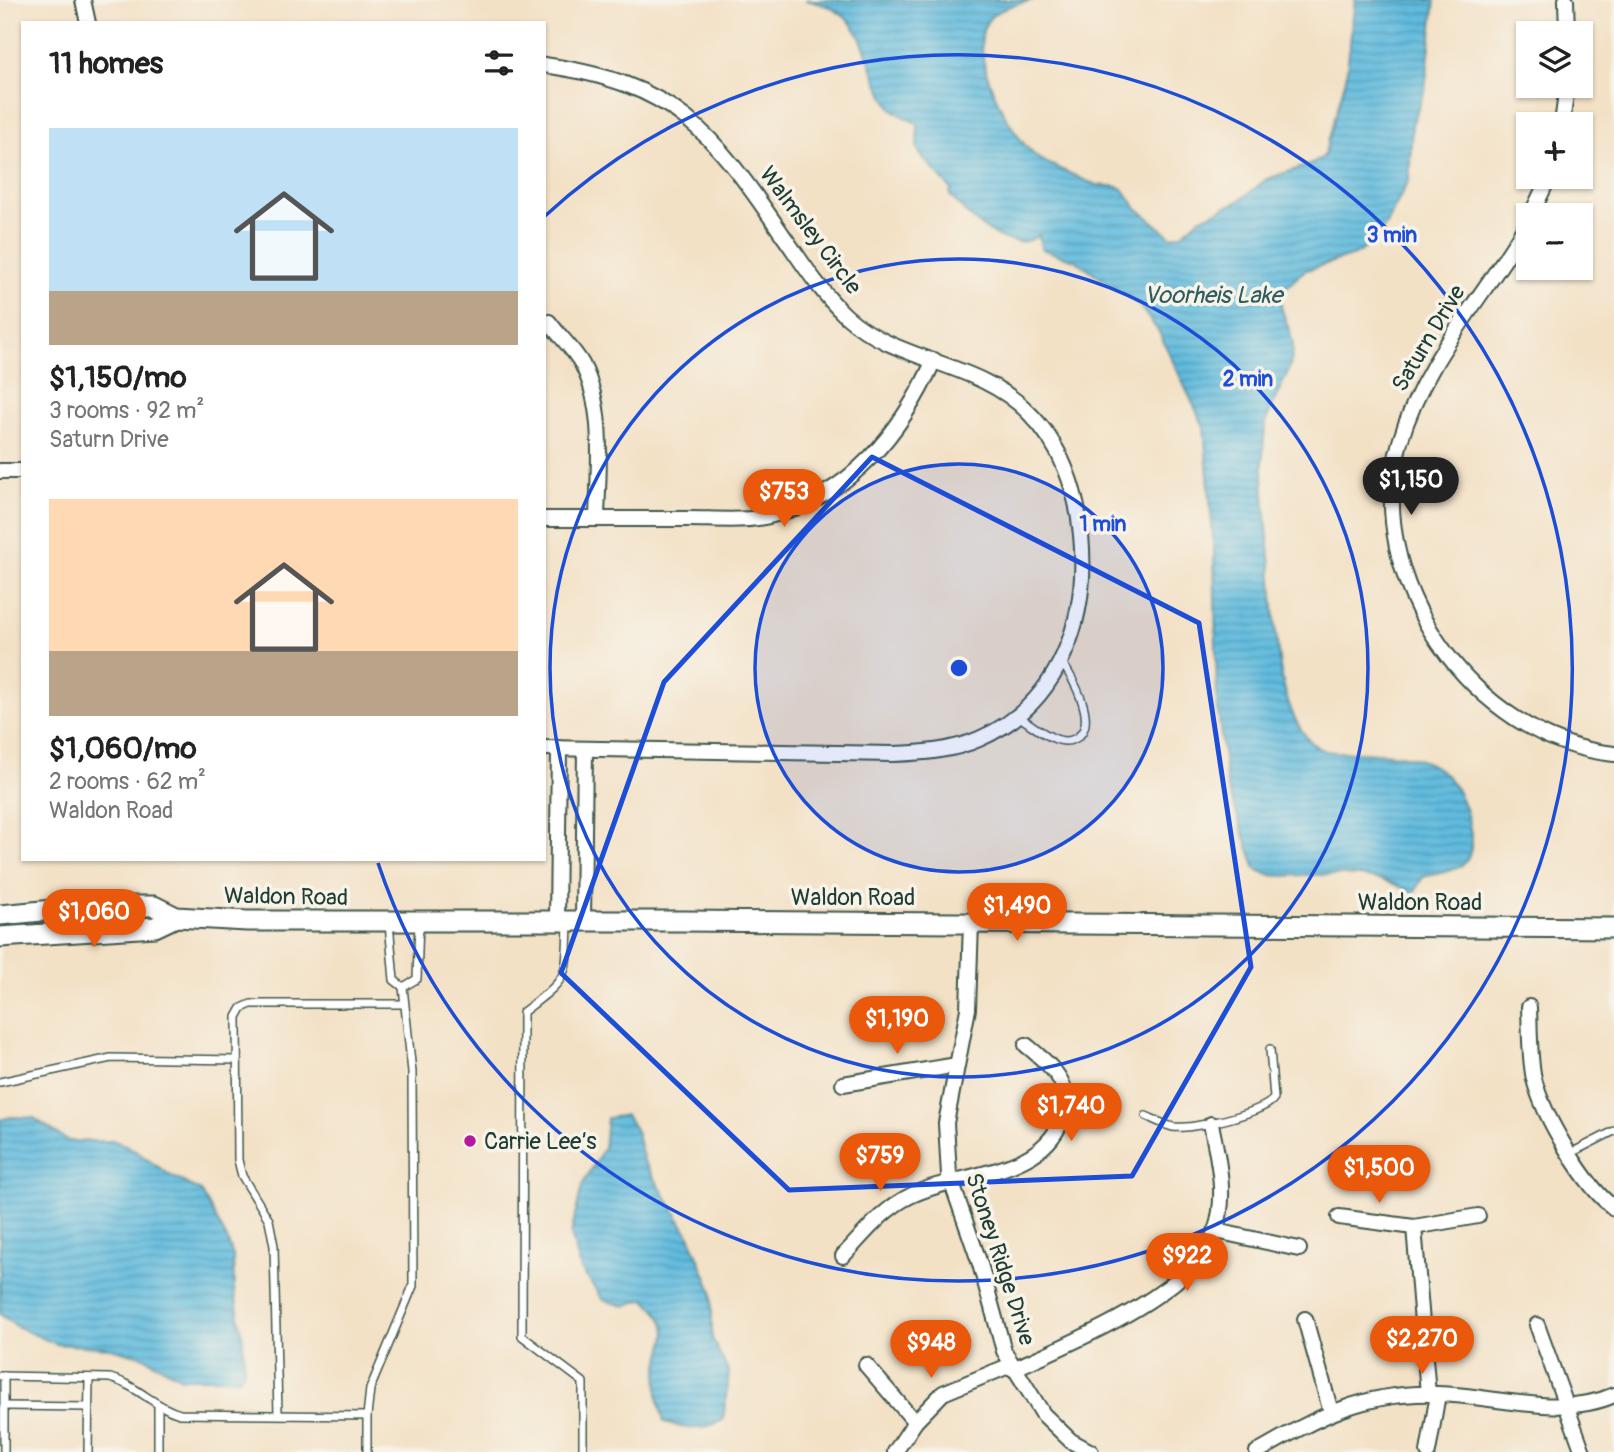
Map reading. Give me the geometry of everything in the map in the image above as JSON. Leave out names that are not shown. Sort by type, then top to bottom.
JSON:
[{"type":"street","points":[[83,0],[88,21]]},
{"type":"street","points":[[1566,0],[1567,21]]},
{"type":"street","name":"Walmsley Circle","points":[[546,65],[605,75],[649,92],[694,121],[743,176],[817,283],[847,317],[875,335],[984,379],[1002,389],[1028,411],[1059,454],[1080,518],[1084,558],[1081,608],[1073,639],[1061,661],[1034,700],[978,740],[932,753],[551,748],[569,921]]},
{"type":"street","name":"Saturn Drive","points":[[1516,240],[1443,349],[1423,384],[1399,444],[1394,518],[1405,576],[1441,649],[1469,682],[1497,706],[1531,728],[1568,744],[1614,754]]},
{"type":"street","points":[[548,322],[583,367],[593,396],[599,438],[597,519]]},
{"type":"street","points":[[546,519],[769,516],[809,501],[846,480],[869,461],[898,428],[934,360]]},
{"type":"street","points":[[0,471],[21,471]]},
{"type":"street","points":[[569,921],[585,749]]},
{"type":"street","name":"Waldon Road","points":[[0,915],[130,905],[154,906],[176,917],[238,921],[1614,928]]},
{"type":"street","name":"Waldon Road","points":[[0,937],[94,928],[155,927],[176,917]]},
{"type":"street","name":"Stoney Ridge Drive","points":[[971,923],[968,1009],[946,1123],[950,1182],[980,1264],[1004,1351],[1043,1414],[1082,1450]]},
{"type":"street","points":[[1529,1007],[1530,1055],[1535,1081],[1550,1119],[1604,1201],[1614,1208]]},
{"type":"street","points":[[843,1256],[891,1207],[912,1195],[1013,1165],[1043,1150],[1055,1136],[1063,1116],[1067,1094],[1055,1069],[1026,1045]]},
{"type":"street","points":[[843,1084],[957,1065]]},
{"type":"street","points":[[895,1452],[915,1422],[943,1393],[1097,1331],[1152,1299],[1196,1261],[1216,1231],[1221,1174],[1211,1124]]},
{"type":"street","points":[[1339,1217],[1414,1227],[1478,1216]]},
{"type":"street","points":[[1414,1227],[1433,1394],[1428,1452]]},
{"type":"street","points":[[1216,1231],[1299,1249]]},
{"type":"street","points":[[1306,1319],[1331,1412]]},
{"type":"street","points":[[1536,1325],[1583,1452]]},
{"type":"street","points":[[866,1365],[915,1422]]},
{"type":"street","points":[[1257,1452],[1331,1412],[1384,1397],[1433,1394],[1565,1405],[1614,1395]]},
{"type":"lane","points":[[1016,715],[1061,741],[1071,741],[1082,734],[1086,720],[1084,711],[1070,674],[1061,661]]},
{"type":"lane","points":[[569,921],[566,964],[561,982],[523,1012],[522,1336],[583,1382],[583,1452]]},
{"type":"lane","points":[[389,922],[394,980],[403,987]]},
{"type":"lane","points":[[403,987],[417,979],[419,922]]},
{"type":"lane","points":[[367,1452],[370,1390],[413,1286],[412,1072],[403,987]]},
{"type":"lane","points":[[278,1414],[274,1246],[269,1220],[242,1176],[238,1160],[237,1017],[242,1008],[251,1004],[403,1004]]},
{"type":"lane","points":[[1146,1116],[1171,1127],[1211,1124],[1272,1102],[1270,1049]]},
{"type":"lane","points":[[0,1082],[111,1058],[237,1060]]},
{"type":"lane","points":[[1571,1153],[1614,1131]]},
{"type":"lane","points":[[4,1452],[2,1376],[89,1378],[128,1383],[158,1405],[180,1414],[367,1416]]},
{"type":"lane","points":[[88,1452],[89,1378]]},
{"type":"lane","points":[[158,1405],[158,1452]]},
{"type":"lane","points":[[4,1406],[89,1407]]},
{"type":"highlighted area","points":[[872,457],[1199,623],[1251,967],[1132,1176],[789,1190],[561,973],[664,682]]},
{"type":"water","name":"Voorheis Lake","points":[[805,0],[1033,0],[998,12],[989,19],[983,33],[982,51],[986,71],[1015,132],[1038,158],[1093,184],[1123,189],[1136,207],[1171,237],[1182,234],[1199,219],[1239,201],[1267,179],[1312,164],[1324,156],[1346,78],[1355,0],[1435,0],[1425,90],[1412,125],[1409,179],[1386,225],[1374,241],[1357,254],[1304,271],[1281,292],[1281,306],[1291,334],[1292,359],[1267,418],[1263,445],[1263,480],[1279,663],[1292,712],[1303,732],[1317,747],[1325,751],[1397,754],[1424,761],[1447,777],[1460,797],[1470,830],[1470,852],[1459,867],[1423,877],[1414,892],[1373,878],[1331,875],[1279,876],[1256,869],[1227,786],[1217,702],[1214,550],[1204,427],[1159,332],[1138,304],[1075,260],[1041,249],[1039,235],[1027,241],[1002,238],[967,213],[950,195],[951,189],[920,154],[917,147],[918,124],[891,107],[854,27],[843,15],[827,6]]},
{"type":"water","points":[[626,1115],[636,1131],[644,1161],[689,1235],[712,1291],[712,1338],[729,1373],[723,1420],[701,1428],[680,1427],[664,1422],[657,1386],[666,1334],[656,1310],[645,1299],[624,1306],[603,1300],[581,1269],[571,1234],[582,1185],[604,1148],[607,1118]]},
{"type":"water","points":[[11,1117],[34,1118],[68,1141],[114,1141],[128,1146],[173,1177],[201,1191],[227,1239],[233,1256],[234,1288],[243,1340],[244,1371],[239,1378],[181,1378],[144,1357],[111,1348],[56,1344],[17,1327],[0,1314],[0,1120]]},
{"type":"place","name":"Carrie Lee’s","points":[[470,1141]]}]
